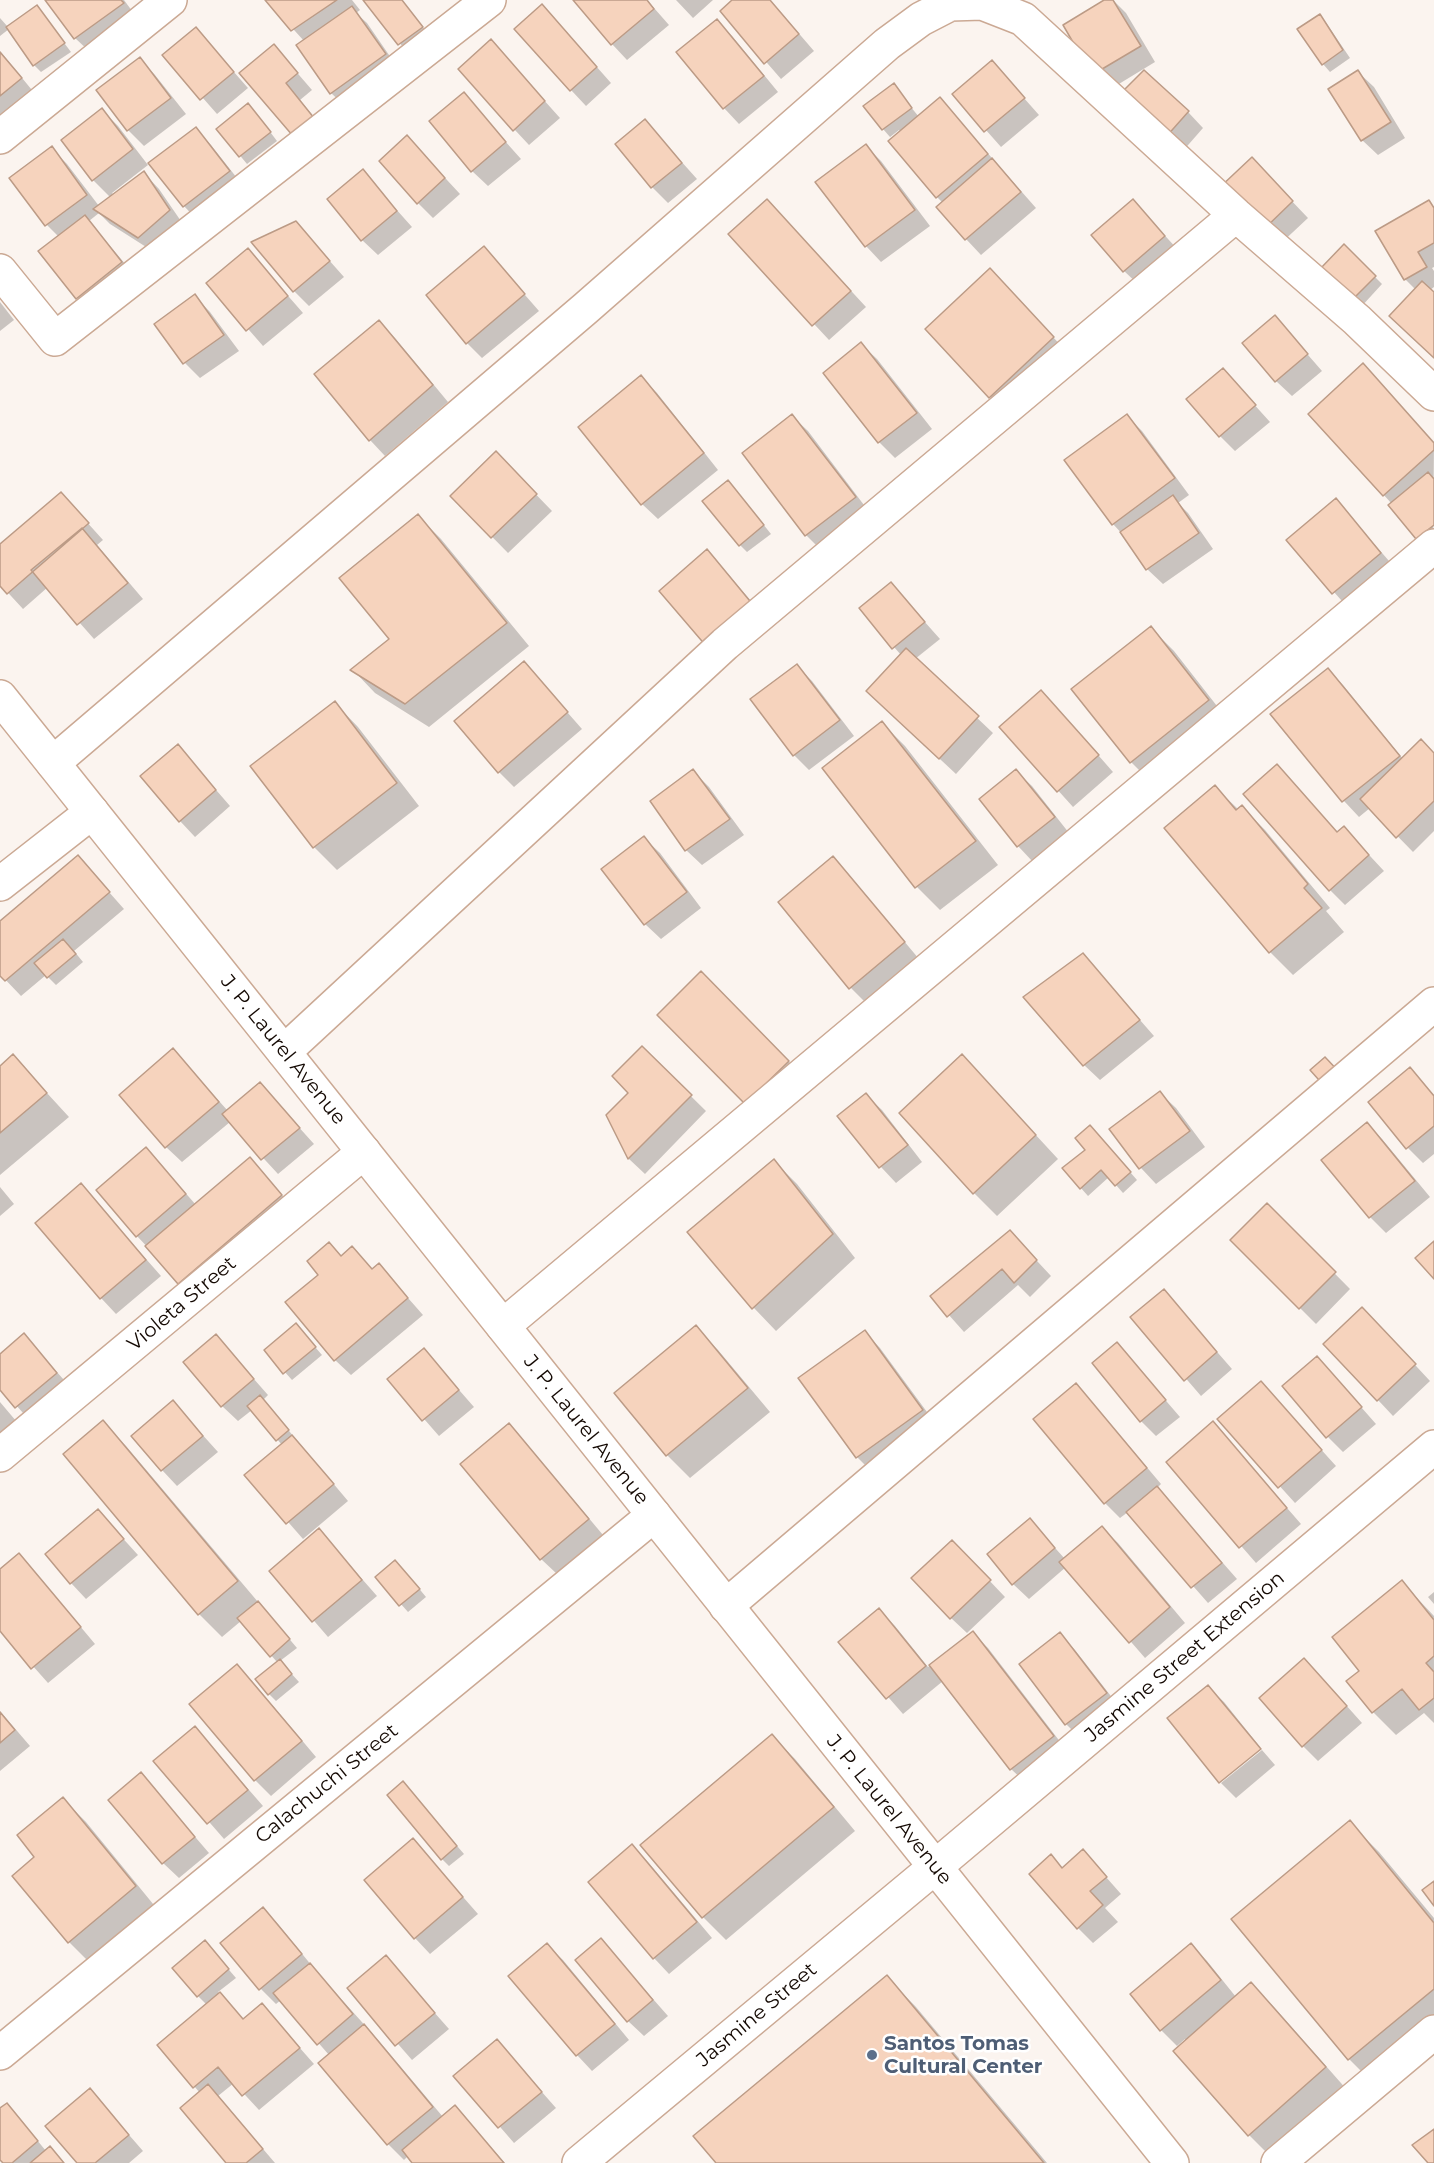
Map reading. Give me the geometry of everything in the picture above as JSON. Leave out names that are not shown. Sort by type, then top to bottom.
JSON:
[{"type":"street","points":[[0,136],[170,0]]},
{"type":"street","points":[[0,271],[55,339],[489,0]]},
{"type":"street","points":[[53,763],[586,308],[887,44],[921,19],[950,4],[982,3],[1023,19],[1236,215],[1357,320],[1434,394]]},
{"type":"street","points":[[284,1052],[725,644],[1236,215]]},
{"type":"street","points":[[503,1326],[1434,546]]},
{"type":"street","name":"J. P. Laurel Avenue","points":[[0,697],[1172,2163]]},
{"type":"street","points":[[0,884],[92,812]]},
{"type":"street","points":[[726,1606],[1434,1004]]},
{"type":"street","name":"Violeta Street","points":[[0,1455],[364,1152]]},
{"type":"street","name":"Jasmine Street Extension","points":[[935,1867],[1434,1447]]},
{"type":"street","name":"Calachuchi Street","points":[[0,2053],[654,1515]]},
{"type":"street","name":"Jasmine Street","points":[[579,2163],[935,1867]]},
{"type":"street","points":[[1278,2163],[1434,2032]]},
{"type":"building","points":[[45,0],[121,0],[124,3],[74,39]]},
{"type":"building","points":[[265,0],[337,0],[291,31]]},
{"type":"building","points":[[363,0],[402,0],[423,27],[398,45]]},
{"type":"building","points":[[573,0],[647,0],[654,9],[611,45]]},
{"type":"building","points":[[732,0],[770,0],[799,34],[764,64],[720,11]]},
{"type":"building","points":[[1104,0],[1113,0],[1141,46],[1092,75],[1063,25]]},
{"type":"building","points":[[542,4],[597,67],[570,91],[514,29]]},
{"type":"building","points":[[37,5],[65,43],[33,66],[6,27]]},
{"type":"building","points":[[352,6],[386,54],[330,94],[296,45]]},
{"type":"building","points":[[1320,14],[1343,50],[1322,65],[1297,29]]},
{"type":"building","points":[[717,19],[764,76],[723,109],[676,52]]},
{"type":"building","points":[[196,27],[234,72],[200,100],[162,55]]},
{"type":"building","points":[[491,39],[545,101],[513,131],[458,69]]},
{"type":"building","points":[[274,44],[298,73],[286,83],[314,118],[293,136],[239,73]]},
{"type":"building","points":[[0,52],[22,78],[0,96]]},
{"type":"building","points":[[140,57],[171,98],[127,131],[96,90]]},
{"type":"building","points":[[992,60],[1025,98],[984,132],[952,94]]},
{"type":"building","points":[[1144,70],[1189,111],[1165,138],[1119,95]]},
{"type":"building","points":[[1358,70],[1391,122],[1361,141],[1328,89]]},
{"type":"building","points":[[894,83],[912,108],[882,130],[863,106]]},
{"type":"building","points":[[464,92],[506,142],[471,172],[429,121]]},
{"type":"building","points":[[940,97],[988,154],[936,198],[888,141]]},
{"type":"building","points":[[248,103],[271,132],[239,157],[216,129]]},
{"type":"building","points":[[102,108],[133,149],[92,181],[61,140]]},
{"type":"building","points":[[645,119],[682,163],[651,188],[615,144]]},
{"type":"building","points":[[196,127],[230,171],[183,207],[148,163]]},
{"type":"building","points":[[407,135],[445,178],[417,204],[379,161]]},
{"type":"building","points":[[866,144],[915,210],[865,247],[815,182]]},
{"type":"building","points":[[52,146],[87,195],[45,226],[9,178]]},
{"type":"building","points":[[1252,157],[1293,201],[1260,233],[1218,189]]},
{"type":"building","points":[[992,158],[1021,192],[965,240],[936,207]]},
{"type":"building","points":[[363,169],[397,211],[361,241],[327,199]]},
{"type":"building","points":[[144,171],[170,210],[138,238],[93,209]]},
{"type":"building","points":[[767,199],[851,291],[812,326],[728,234]]},
{"type":"building","points":[[1133,199],[1165,236],[1123,272],[1091,235]]},
{"type":"building","points":[[1429,200],[1434,208],[1434,243],[1418,252],[1427,267],[1404,280],[1375,231]]},
{"type":"building","points":[[85,215],[122,262],[76,299],[38,251]]},
{"type":"building","points":[[296,221],[330,261],[293,292],[251,242]]},
{"type":"building","points":[[1344,244],[1376,276],[1352,300],[1320,269]]},
{"type":"building","points":[[484,246],[525,294],[466,344],[426,295]]},
{"type":"building","points":[[248,248],[288,296],[246,331],[206,283]]},
{"type":"building","points":[[990,268],[1054,337],[989,398],[925,329]]},
{"type":"building","points":[[1422,281],[1434,292],[1434,358],[1389,316]]},
{"type":"building","points":[[195,294],[224,335],[183,364],[154,324]]},
{"type":"building","points":[[1275,315],[1308,354],[1275,382],[1242,343]]},
{"type":"building","points":[[379,320],[433,385],[369,441],[314,374]]},
{"type":"building","points":[[861,342],[917,413],[878,443],[823,373]]},
{"type":"building","points":[[1363,363],[1434,443],[1434,450],[1383,496],[1308,414]]},
{"type":"building","points":[[1223,368],[1256,405],[1219,437],[1186,399]]},
{"type":"building","points":[[641,375],[704,453],[641,505],[578,427]]},
{"type":"building","points":[[792,414],[856,497],[805,536],[742,453]]},
{"type":"building","points":[[1127,414],[1175,478],[1112,525],[1064,460]]},
{"type":"building","points":[[496,451],[537,494],[491,538],[450,496]]},
{"type":"building","points":[[1428,472],[1434,479],[1434,525],[1416,539],[1388,505]]},
{"type":"building","points":[[728,480],[764,525],[739,546],[702,501]]},
{"type":"building","points":[[61,492],[89,523],[7,594],[0,586],[0,544]]},
{"type":"building","points":[[1173,495],[1199,533],[1146,570],[1120,532]]},
{"type":"building","points":[[1336,498],[1381,553],[1332,594],[1286,540]]},
{"type":"building","points":[[418,514],[507,623],[405,704],[350,670],[389,639],[339,578]]},
{"type":"building","points":[[82,528],[128,583],[77,625],[31,570]]},
{"type":"building","points":[[707,549],[754,606],[707,647],[659,591]]},
{"type":"building","points":[[891,582],[925,622],[892,649],[859,608]]},
{"type":"building","points":[[1151,626],[1209,700],[1130,763],[1071,689]]},
{"type":"building","points":[[906,648],[979,716],[939,759],[866,691]]},
{"type":"building","points":[[524,661],[568,712],[498,773],[454,721]]},
{"type":"building","points":[[797,664],[840,720],[793,756],[750,699]]},
{"type":"building","points":[[1328,668],[1400,756],[1342,802],[1270,714]]},
{"type":"building","points":[[1041,690],[1099,755],[1057,792],[999,727]]},
{"type":"building","points":[[335,701],[397,783],[313,848],[250,766]]},
{"type":"building","points":[[882,721],[976,841],[915,888],[822,768]]},
{"type":"building","points":[[1421,739],[1434,753],[1434,801],[1396,838],[1360,799]]},
{"type":"building","points":[[178,744],[216,790],[179,822],[140,776]]},
{"type":"building","points":[[1277,764],[1337,832],[1344,826],[1369,855],[1329,891],[1243,794]]},
{"type":"building","points":[[693,769],[730,819],[685,851],[650,801]]},
{"type":"building","points":[[1016,769],[1055,817],[1017,847],[979,799]]},
{"type":"building","points":[[1215,785],[1236,810],[1242,805],[1308,884],[1304,888],[1322,908],[1269,953],[1164,828]]},
{"type":"building","points":[[644,836],[687,892],[644,925],[601,869]]},
{"type":"building","points":[[78,855],[110,892],[5,981],[0,976],[0,921]]},
{"type":"building","points":[[833,856],[905,942],[849,989],[778,902]]},
{"type":"building","points":[[63,939],[76,954],[47,978],[34,963]]},
{"type":"building","points":[[1083,953],[1140,1020],[1083,1066],[1023,997]]},
{"type":"building","points":[[701,971],[789,1061],[745,1104],[657,1015]]},
{"type":"building","points":[[642,1046],[692,1095],[628,1159],[606,1115],[628,1093],[612,1076]]},
{"type":"building","points":[[173,1048],[219,1102],[165,1148],[119,1095]]},
{"type":"building","points":[[13,1054],[47,1093],[0,1133],[0,1066]]},
{"type":"building","points":[[962,1054],[1036,1135],[973,1194],[899,1113]]},
{"type":"building","points":[[1325,1057],[1342,1075],[1327,1089],[1310,1070]]},
{"type":"building","points":[[1410,1067],[1434,1096],[1434,1126],[1406,1149],[1368,1102]]},
{"type":"building","points":[[260,1082],[300,1128],[261,1160],[222,1114]]},
{"type":"building","points":[[1160,1091],[1190,1131],[1139,1169],[1109,1129]]},
{"type":"building","points":[[866,1093],[908,1145],[879,1168],[837,1116]]},
{"type":"building","points":[[1367,1122],[1415,1181],[1369,1218],[1321,1160]]},
{"type":"building","points":[[1090,1125],[1131,1172],[1115,1186],[1101,1170],[1080,1189],[1062,1168],[1085,1150],[1075,1138]]},
{"type":"building","points":[[146,1147],[186,1194],[136,1237],[96,1190]]},
{"type":"building","points":[[250,1157],[282,1195],[178,1284],[145,1246]]},
{"type":"building","points":[[774,1159],[833,1234],[752,1309],[687,1232]]},
{"type":"building","points":[[81,1183],[146,1260],[100,1299],[35,1223]]},
{"type":"building","points":[[1267,1203],[1336,1272],[1299,1309],[1230,1240]]},
{"type":"building","points":[[1010,1230],[1037,1260],[1014,1283],[1002,1269],[947,1317],[930,1296]]},
{"type":"building","points":[[1434,1241],[1434,1279],[1415,1258]]},
{"type":"building","points":[[329,1242],[341,1256],[352,1246],[372,1269],[379,1263],[408,1298],[334,1361],[285,1302],[318,1275],[307,1261]]},
{"type":"building","points":[[1164,1289],[1217,1352],[1184,1381],[1130,1317]]},
{"type":"building","points":[[1362,1307],[1416,1364],[1377,1401],[1323,1344]]},
{"type":"building","points":[[296,1323],[316,1347],[283,1374],[264,1350]]},
{"type":"building","points":[[696,1325],[748,1388],[666,1456],[614,1393]]},
{"type":"building","points":[[865,1330],[923,1410],[856,1458],[798,1378]]},
{"type":"building","points":[[24,1333],[57,1373],[15,1408],[0,1390],[0,1354]]},
{"type":"building","points":[[216,1334],[254,1379],[221,1407],[183,1362]]},
{"type":"building","points":[[1117,1342],[1166,1400],[1140,1422],[1092,1363]]},
{"type":"building","points":[[424,1348],[459,1390],[422,1421],[387,1379]]},
{"type":"building","points":[[1317,1356],[1362,1407],[1326,1438],[1282,1386]]},
{"type":"building","points":[[1261,1381],[1322,1450],[1278,1488],[1217,1419]]},
{"type":"building","points":[[1076,1383],[1147,1468],[1104,1504],[1033,1419]]},
{"type":"building","points":[[260,1395],[289,1430],[276,1441],[247,1406]]},
{"type":"building","points":[[173,1400],[203,1436],[161,1471],[131,1436]]},
{"type":"building","points":[[103,1420],[238,1581],[198,1615],[63,1454]]},
{"type":"building","points":[[1213,1421],[1287,1508],[1239,1548],[1166,1462]]},
{"type":"building","points":[[509,1423],[589,1519],[540,1560],[460,1464]]},
{"type":"building","points":[[292,1435],[334,1484],[286,1524],[244,1475]]},
{"type":"building","points":[[1157,1486],[1222,1563],[1191,1588],[1126,1512]]},
{"type":"building","points":[[98,1509],[124,1539],[70,1584],[45,1554]]},
{"type":"building","points":[[1030,1518],[1055,1548],[1012,1585],[987,1554]]},
{"type":"building","points":[[1102,1526],[1170,1607],[1129,1643],[1059,1562]]},
{"type":"building","points":[[319,1528],[362,1580],[312,1622],[269,1571]]},
{"type":"building","points":[[952,1540],[991,1580],[950,1619],[911,1578]]},
{"type":"building","points":[[19,1553],[81,1627],[31,1669],[0,1631],[0,1569]]},
{"type":"building","points":[[395,1560],[420,1589],[399,1606],[375,1577]]},
{"type":"building","points":[[1402,1580],[1434,1620],[1434,1656],[1426,1663],[1434,1672],[1434,1698],[1419,1710],[1402,1689],[1372,1713],[1346,1681],[1359,1671],[1332,1637]]},
{"type":"building","points":[[258,1601],[290,1639],[270,1657],[237,1618]]},
{"type":"building","points":[[879,1608],[926,1666],[886,1699],[838,1642]]},
{"type":"building","points":[[973,1631],[1054,1736],[1010,1770],[929,1665]]},
{"type":"building","points":[[1060,1632],[1107,1693],[1065,1725],[1019,1664]]},
{"type":"building","points":[[1304,1658],[1347,1706],[1302,1747],[1259,1698]]},
{"type":"building","points":[[280,1659],[292,1674],[268,1695],[255,1679]]},
{"type":"building","points":[[237,1664],[302,1741],[254,1781],[189,1704]]},
{"type":"building","points":[[1208,1685],[1261,1749],[1219,1783],[1167,1718]]},
{"type":"building","points":[[0,1712],[15,1730],[0,1743]]},
{"type":"building","points":[[195,1726],[248,1790],[207,1824],[153,1761]]},
{"type":"building","points":[[772,1734],[834,1807],[702,1918],[640,1845]]},
{"type":"building","points":[[141,1772],[195,1837],[162,1864],[108,1800]]},
{"type":"building","points":[[403,1781],[457,1846],[441,1860],[387,1795]]},
{"type":"building","points":[[63,1797],[136,1886],[68,1943],[12,1876],[34,1857],[17,1835]]},
{"type":"building","points":[[1350,1820],[1434,1923],[1434,1989],[1348,2060],[1231,1919]]},
{"type":"building","points":[[413,1838],[463,1897],[414,1939],[364,1880]]},
{"type":"building","points":[[632,1844],[697,1922],[653,1959],[588,1882]]},
{"type":"building","points":[[1083,1849],[1107,1877],[1090,1891],[1103,1905],[1077,1929],[1029,1874],[1051,1854],[1062,1868]]},
{"type":"building","points":[[1434,1881],[1434,1906],[1422,1890]]},
{"type":"building","points":[[263,1907],[302,1954],[259,1990],[220,1943]]},
{"type":"building","points":[[601,1938],[653,2000],[627,2022],[575,1960]]},
{"type":"building","points":[[205,1940],[229,1969],[197,1997],[172,1968]]},
{"type":"building","points":[[547,1943],[615,2024],[576,2056],[508,1976]]},
{"type":"building","points":[[1191,1943],[1221,1980],[1160,2031],[1130,1994]]},
{"type":"building","points":[[386,1955],[435,2013],[395,2046],[347,1988]]},
{"type":"building","points":[[310,1963],[353,2014],[317,2045],[273,1993]]},
{"type":"building","name":"Santos Tomas Cultural Center","points":[[887,1975],[1044,2163],[716,2163],[693,2136]]},
{"type":"building","points":[[1251,1982],[1326,2067],[1248,2136],[1173,2051]]},
{"type":"building","points":[[220,1992],[243,2019],[262,2003],[300,2048],[242,2096],[218,2067],[193,2088],[157,2045]]},
{"type":"building","points":[[364,2024],[433,2107],[387,2145],[318,2063]]},
{"type":"building","points":[[497,2039],[542,2092],[498,2128],[453,2076]]},
{"type":"building","points":[[208,2084],[263,2149],[246,2163],[226,2163],[180,2108]]},
{"type":"building","points":[[90,2088],[129,2135],[95,2163],[77,2163],[45,2126]]},
{"type":"building","points":[[7,2103],[38,2141],[12,2163],[3,2163],[0,2160],[0,2108]]},
{"type":"building","points":[[455,2105],[504,2163],[412,2163],[402,2150]]},
{"type":"building","points":[[1434,2129],[1434,2163],[1428,2163],[1412,2145]]},
{"type":"building","points":[[50,2146],[64,2163],[30,2163]]},
{"type":"place","name":"Santos Tomas Cultural Center","points":[[872,2055]]}]
